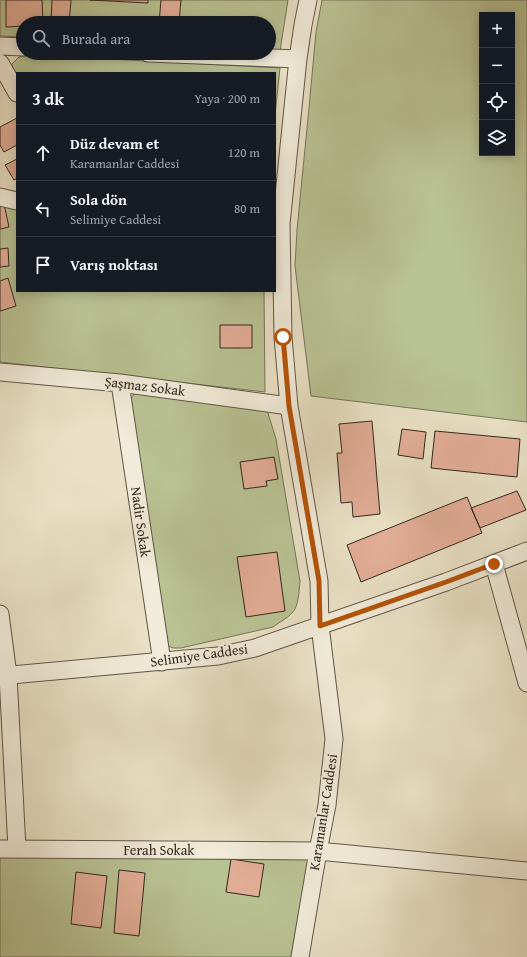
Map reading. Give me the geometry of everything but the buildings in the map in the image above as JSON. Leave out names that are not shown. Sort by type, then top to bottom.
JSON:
[{"type":"street","name":"Karamanlar Caddesi","points":[[300,957],[327,805],[334,739],[320,626],[319,581],[289,406],[283,337],[281,224],[302,25],[308,0]]},
{"type":"street","points":[[0,46],[16,47]]},
{"type":"street","points":[[276,58],[298,59]]},
{"type":"street","points":[[0,63],[16,91]]},
{"type":"street","points":[[0,197],[16,200]]},
{"type":"street","name":"Şaşmaz Sokak","points":[[0,372],[120,383],[289,406]]},
{"type":"street","name":"Nadir Sokak","points":[[120,383],[162,662]]},
{"type":"street","name":"Selimiye Caddesi","points":[[4,676],[218,656],[255,648],[446,582],[527,552]]},
{"type":"street","points":[[494,564],[527,683]]},
{"type":"street","points":[[0,614],[18,849]]},
{"type":"street","name":"Ferah Sokak","points":[[0,849],[318,851],[527,871]]},
{"type":"green space","points":[[0,0],[288,0],[280,51],[276,51],[276,16],[16,16],[16,37],[0,36]]},
{"type":"green space","points":[[322,0],[527,0],[527,422],[311,396],[295,266],[297,230],[316,32]]},
{"type":"green space","points":[[16,60],[127,60],[280,68],[276,106],[276,72],[16,72],[16,77],[12,71],[12,64]]},
{"type":"green space","points":[[0,204],[16,206],[16,292],[264,292],[265,392],[0,362]]},
{"type":"green space","points":[[136,393],[267,410],[276,439],[300,581],[295,609],[288,617],[273,627],[181,648],[173,648],[168,646],[129,399]]},
{"type":"green space","points":[[0,856],[309,856],[291,957],[0,957]]},
{"type":"route","points":[[283,337],[289,406],[319,581],[320,626],[494,564]]}]
